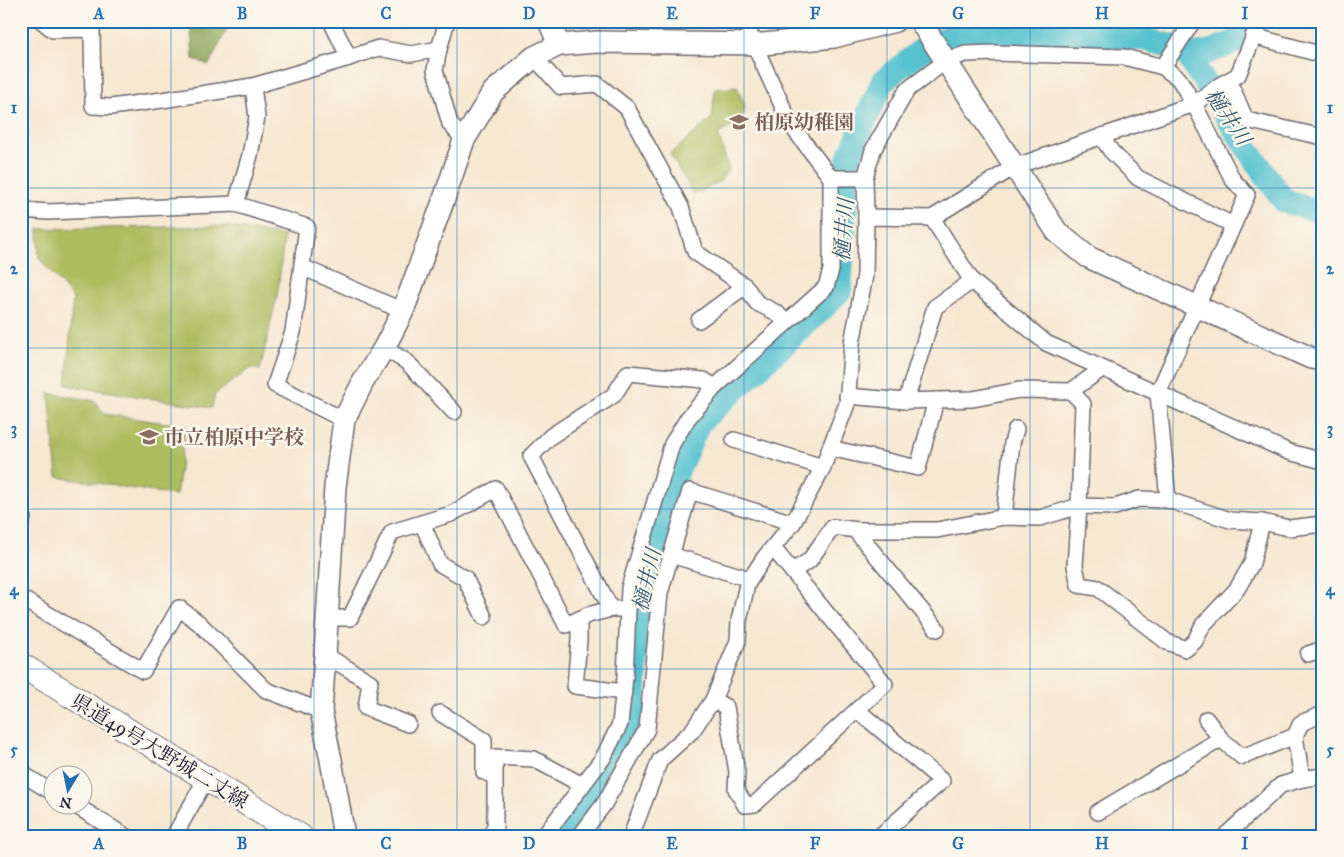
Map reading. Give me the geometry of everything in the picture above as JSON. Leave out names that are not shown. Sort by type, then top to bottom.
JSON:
[{"type":"main road","name":"県道49号大野城二丈線","points":[[21,666],[300,836]]},
{"type":"street","points":[[42,21],[53,30],[92,25],[93,106],[111,107],[154,102],[253,86],[378,48],[411,54],[439,49]]},
{"type":"street","points":[[331,21],[349,58]]},
{"type":"street","points":[[447,21],[435,70],[450,124],[464,140]]},
{"type":"street","points":[[549,21],[559,45]]},
{"type":"street","points":[[544,836],[602,758],[620,724],[624,692],[629,588],[672,444],[688,418],[715,387],[826,287],[831,270],[831,178],[791,125],[759,55],[755,44],[752,21]]},
{"type":"street","points":[[344,836],[321,711],[335,487],[344,420],[402,311],[464,140],[493,92],[534,57],[559,45],[597,42],[755,44],[834,37],[895,21]]},
{"type":"street","points":[[1166,64],[1193,21]]},
{"type":"street","points":[[866,217],[932,218],[1014,167],[1198,101],[1238,75],[1260,21]]},
{"type":"street","points":[[921,24],[1057,232],[1088,257],[1311,358],[1323,360]]},
{"type":"street","points":[[1253,36],[1323,55]]},
{"type":"street","points":[[631,836],[660,760],[692,731],[713,700],[738,641],[739,621],[747,584],[772,548],[793,523],[823,467],[847,404],[852,343],[865,275],[865,178],[873,150],[907,90],[944,58],[965,54],[996,53],[1124,57],[1166,64],[1198,101],[1233,180],[1247,194],[1158,393],[1168,500]]},
{"type":"street","points":[[534,57],[561,87],[598,84],[627,108],[681,207],[695,252],[745,286],[756,303],[777,313],[786,323]]},
{"type":"street","points":[[1225,83],[1246,120],[1323,138]]},
{"type":"street","points":[[236,204],[250,155],[257,117],[253,86]]},
{"type":"street","points":[[1101,136],[1111,151],[1138,178],[1233,225]]},
{"type":"street","points":[[831,178],[865,178]]},
{"type":"street","points":[[21,210],[49,212],[236,204],[307,227],[293,332],[275,385],[344,420]]},
{"type":"street","points":[[932,218],[972,281],[1046,343],[1290,452],[1323,461]]},
{"type":"street","points":[[302,267],[402,311]]},
{"type":"street","points":[[906,401],[935,306],[972,281]]},
{"type":"street","points":[[699,320],[745,286]]},
{"type":"street","points":[[384,348],[407,362],[454,412]]},
{"type":"street","points":[[848,396],[906,401],[973,399],[1019,390],[1071,391],[1102,369]]},
{"type":"street","points":[[611,608],[531,456],[551,436],[614,395],[628,373],[704,380],[715,387]]},
{"type":"street","points":[[1071,391],[1083,404],[1075,566],[1080,585],[1098,588],[1167,642],[1186,649],[1195,641],[1203,625],[1237,590],[1252,562],[1262,522]]},
{"type":"street","points":[[830,448],[918,468],[936,400]]},
{"type":"street","points":[[1004,517],[1012,443],[1016,429]]},
{"type":"street","points":[[734,440],[823,467]]},
{"type":"street","points":[[327,618],[350,618],[392,532],[450,514],[496,489],[566,625],[588,614],[611,608],[628,610]]},
{"type":"street","points":[[580,836],[604,804],[647,730],[660,593],[690,490],[793,523]]},
{"type":"street","points":[[792,571],[809,561],[833,527],[856,530],[937,530],[1004,517],[1040,518],[1079,506],[1115,507],[1138,499],[1168,500],[1230,520],[1262,522],[1289,528],[1323,524]]},
{"type":"street","points":[[21,518],[23,518],[21,523]]},
{"type":"street","points":[[422,523],[440,564],[465,578],[484,617]]},
{"type":"street","points":[[856,530],[937,629]]},
{"type":"street","points":[[713,700],[726,707],[737,772],[736,789],[745,805],[755,804],[885,684],[772,548]]},
{"type":"street","points":[[671,555],[750,579]]},
{"type":"street","points":[[21,598],[143,671],[179,608],[199,623],[266,690],[321,711]]},
{"type":"street","points":[[579,619],[575,686],[624,692]]},
{"type":"street","points":[[325,655],[370,682],[366,708],[408,724]]},
{"type":"street","points":[[857,710],[942,781],[880,836]]},
{"type":"street","points":[[440,713],[484,740],[484,772],[494,776]]},
{"type":"street","points":[[1302,779],[1296,736],[1301,723],[1323,714]]},
{"type":"street","points":[[1206,719],[1221,739],[1242,757],[1296,736]]},
{"type":"street","points":[[1098,812],[1221,739]]},
{"type":"street","points":[[490,836],[495,827],[494,757],[534,759],[582,786]]},
{"type":"street","points":[[21,766],[24,775],[42,786]]},
{"type":"street","points":[[1225,836],[1281,785],[1323,776]]},
{"type":"street","points":[[174,836],[206,779]]},
{"type":"street","points":[[90,814],[126,836]]},
{"type":"green space","points":[[190,21],[231,21],[209,65],[193,59]]},
{"type":"green space","points":[[737,87],[745,106],[740,122],[718,134],[729,169],[720,181],[694,195],[670,154],[712,118],[715,89]]},
{"type":"green space","points":[[227,226],[284,236],[278,291],[260,370],[251,368],[215,394],[212,408],[66,385],[73,298],[39,258],[38,229]]},
{"type":"green space","points":[[49,393],[95,401],[104,414],[186,426],[176,495],[57,477]]},
{"type":"waterway","points":[[958,21],[962,30]]},
{"type":"waterway","points":[[1187,55],[1209,52],[1242,39],[1250,21]]},
{"type":"waterway","name":"樋井川","points":[[566,836],[604,781],[633,726],[639,605],[671,486],[699,423],[840,291],[848,159],[883,81],[919,52],[962,30],[1143,39],[1176,47],[1187,55],[1284,201],[1314,210],[1323,208]]},
{"type":"place","name":"柏原幼稚園","points":[[739,122]]},
{"type":"place","name":"市立柏原中学校","points":[[149,437]]}]
